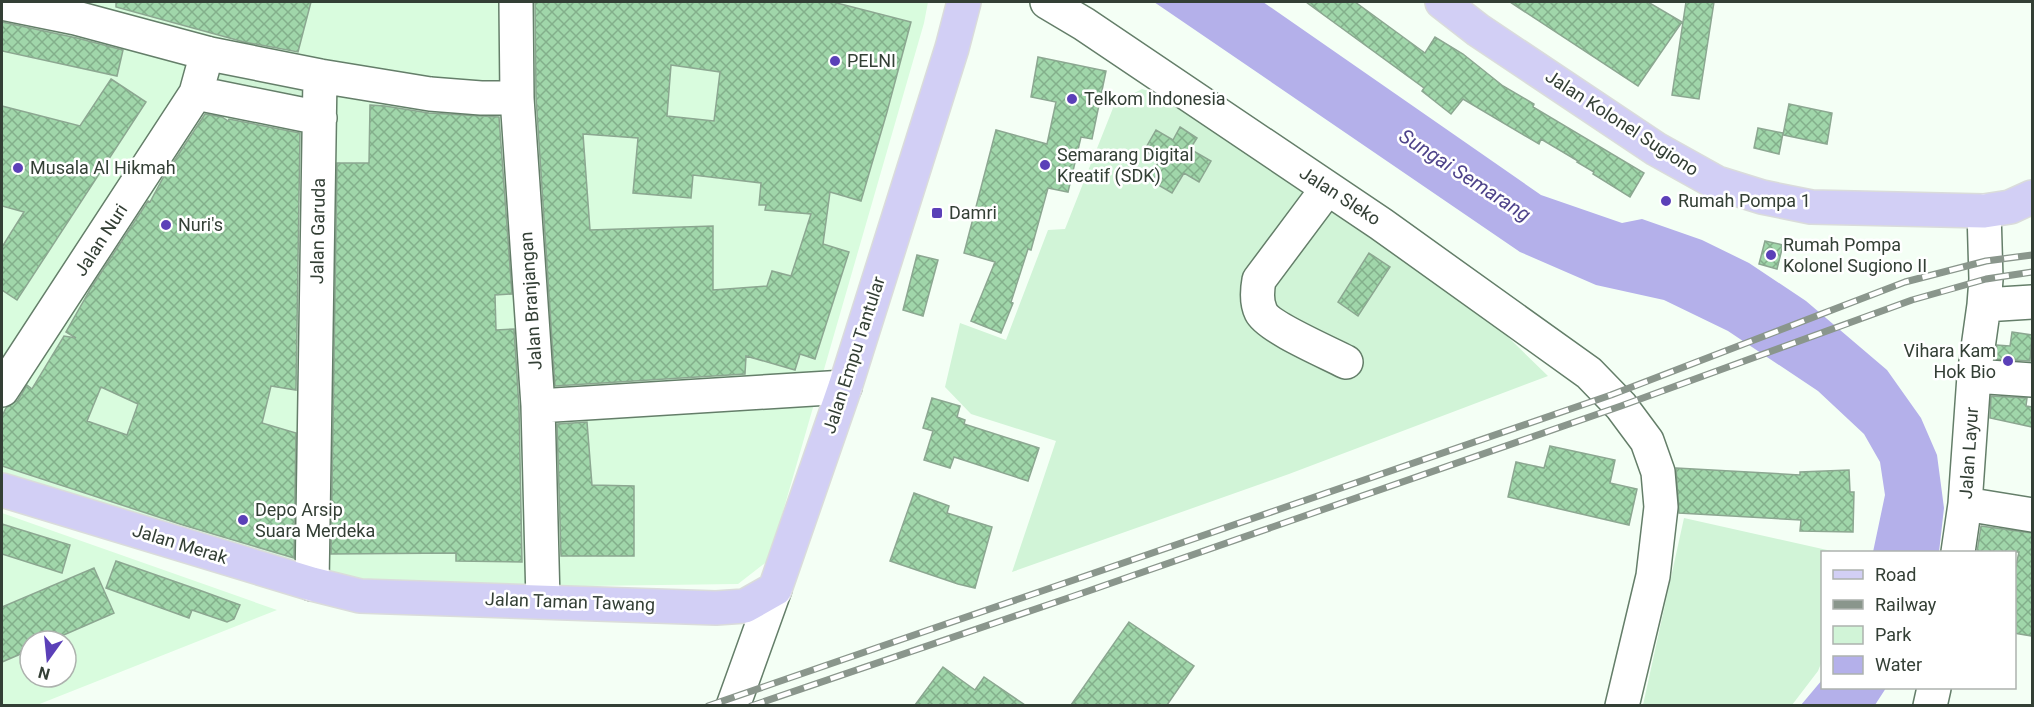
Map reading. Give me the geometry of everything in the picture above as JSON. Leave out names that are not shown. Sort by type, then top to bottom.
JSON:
[{"type":"main road","name":"Jalan Kolonel Sugiono","points":[[1442,2],[1478,30],[1656,148],[1717,183],[1762,197],[1811,207],[1984,211],[2010,207],[2032,197]]},
{"type":"main road","name":"Jalan Empu Tantular","points":[[775,589],[845,387],[948,59],[957,3]]},
{"type":"main road","name":"Jalan Merak","points":[[2,490],[312,584],[360,596]]},
{"type":"main road","name":"Jalan Taman Tawang","points":[[360,596],[716,608],[745,606],[775,589]]},
{"type":"street","name":"Jalan Branjangan","points":[[516,2],[517,98],[538,406],[543,601]]},
{"type":"street","name":"Jalan Sleko","points":[[1047,2],[1084,24],[1382,224],[1589,373],[1621,406],[1647,441],[1658,472],[1661,507],[1653,576],[1622,705]]},
{"type":"street","points":[[2,3],[79,10],[207,53],[320,76],[430,94],[517,98]]},
{"type":"street","name":"Jalan Nuri","points":[[2,390],[196,93],[207,53]]},
{"type":"street","name":"Jalan Garuda","points":[[312,584],[320,76]]},
{"type":"street","points":[[196,93],[320,118]]},
{"type":"street","points":[[1327,189],[1259,280],[1258,304],[1262,315],[1275,325],[1346,362]]},
{"type":"street","name":"Jalan Layur","points":[[1958,551],[1965,504],[1974,376],[1986,279],[1984,211]]},
{"type":"street","points":[[1984,305],[2032,302]]},
{"type":"street","points":[[1974,376],[2032,380]]},
{"type":"street","points":[[538,406],[845,387]]},
{"type":"street","points":[[1965,504],[2032,515]]},
{"type":"street","name":"Jalan Empu Tantular","points":[[733,705],[775,589]]},
{"type":"street","points":[[1930,705],[1934,689]]},
{"type":"shaded area","points":[[2,2],[928,2],[924,23],[769,560],[738,584],[498,587],[330,577],[2,481]]},
{"type":"shaded area","points":[[2,513],[277,610],[78,689],[78,629],[18,629],[18,689],[77,689],[37,705],[2,706]]},
{"type":"green space","points":[[218,64],[304,78],[298,111],[212,97]]},
{"type":"green space","points":[[1142,89],[1176,99],[1476,306],[1548,376],[1289,474],[1012,572],[1056,441],[971,414],[945,387],[960,323],[1006,340],[1048,230],[1065,229],[1115,103]]},
{"type":"green space","points":[[1684,518],[1832,551],[1821,551],[1821,664],[1818,671],[1792,705],[1643,705]]},
{"type":"water","name":"Sungai Semarang","points":[[1154,2],[1263,2],[1541,195],[1622,223],[1642,219],[1702,240],[1749,263],[1806,301],[1887,370],[1921,418],[1937,455],[1944,508],[1939,551],[1873,551],[1885,495],[1880,462],[1864,434],[1818,391],[1728,331],[1664,300],[1596,285],[1520,252]]},
{"type":"water","points":[[1821,681],[1821,689],[1885,689],[1875,705],[1801,705]]},
{"type":"building","points":[[116,2],[311,2],[298,52],[244,42],[116,7]]},
{"type":"building","points":[[535,2],[833,2],[911,22],[861,201],[830,192],[823,244],[849,252],[815,359],[800,354],[795,370],[746,356],[745,374],[555,386],[536,97]],"holes":[[[671,65],[720,72],[714,121],[667,116]],[[583,134],[638,138],[633,193],[691,198],[693,175],[761,183],[759,205],[766,205],[765,210],[811,214],[791,276],[772,271],[767,286],[713,290],[713,226],[590,230]]]},
{"type":"building","points":[[1306,2],[1355,2],[1425,53],[1435,37],[1463,54],[1503,86],[1534,104],[1533,107],[1644,173],[1630,197],[1541,139],[1539,144],[1463,99],[1451,114],[1422,91],[1424,88]]},
{"type":"building","points":[[1510,2],[1648,2],[1682,22],[1638,86]]},
{"type":"building","points":[[1686,2],[1714,2],[1699,99],[1672,95]]},
{"type":"building","points":[[2,22],[123,50],[117,76],[2,51]]},
{"type":"building","points":[[1038,57],[1106,71],[1092,139],[1081,137],[1068,192],[1048,188],[1031,250],[1028,249],[1011,302],[1013,303],[1001,333],[971,321],[995,262],[964,253],[996,130],[1047,144],[1056,102],[1031,97]]},
{"type":"building","points":[[111,79],[146,102],[17,300],[2,290],[2,247],[24,212],[2,206],[2,106],[80,126]]},
{"type":"building","points":[[1789,104],[1832,113],[1827,144],[1783,135]]},
{"type":"building","points":[[370,105],[429,113],[499,117],[512,294],[495,295],[496,330],[514,329],[519,407],[522,562],[456,561],[456,553],[331,554],[337,163],[369,163]]},
{"type":"building","points":[[205,114],[222,117],[228,121],[229,119],[300,133],[296,390],[271,386],[262,423],[296,433],[294,558],[183,525],[2,466],[2,416],[6,408],[18,400],[27,385],[32,389],[64,336],[76,338],[66,332],[91,288],[148,201],[150,202]],"holes":[[[101,387],[138,404],[127,435],[87,421]]]},
{"type":"building","points":[[1180,127],[1197,138],[1190,149],[1211,161],[1199,182],[1184,173],[1172,193],[1148,179],[1160,160],[1144,151],[1156,130],[1173,140]]},
{"type":"building","points":[[1758,128],[1783,133],[1779,154],[1754,148]]},
{"type":"building","name":"Rumah Pompa Kolonel Sugiono II","points":[[1765,241],[1783,245],[1777,269],[1759,264]]},
{"type":"building","points":[[1369,253],[1390,267],[1358,316],[1338,302]]},
{"type":"building","points":[[917,255],[938,260],[923,316],[903,310]]},
{"type":"building","points":[[2012,332],[2032,335],[2030,361],[1995,359],[1997,345],[2010,346]]},
{"type":"building","points":[[1991,396],[2027,398],[2026,406],[2032,407],[2032,427],[1990,418]]},
{"type":"building","points":[[932,398],[960,406],[957,417],[965,420],[964,424],[1039,448],[1028,481],[954,457],[950,468],[924,460],[933,431],[923,428]]},
{"type":"building","points":[[587,422],[592,485],[634,486],[634,556],[561,556],[557,424]]},
{"type":"building","points":[[1550,446],[1615,460],[1610,483],[1637,489],[1629,525],[1508,497],[1516,462],[1544,468]]},
{"type":"building","points":[[1676,468],[1800,475],[1800,472],[1849,470],[1850,492],[1854,492],[1853,532],[1800,531],[1801,520],[1679,513]]},
{"type":"building","points":[[914,493],[949,506],[947,513],[992,527],[975,588],[890,561]]},
{"type":"building","points":[[2,524],[70,545],[62,573],[2,554]]},
{"type":"building","points":[[1981,526],[2032,533],[2032,636],[2016,633],[2016,566],[2019,552],[1977,551]]},
{"type":"building","points":[[116,561],[240,605],[234,619],[227,622],[192,610],[189,618],[106,588]]},
{"type":"building","points":[[94,568],[114,613],[77,629],[18,629],[18,655],[2,662],[2,607]]},
{"type":"building","points":[[1129,622],[1194,666],[1167,705],[1071,705]]},
{"type":"building","points":[[943,667],[975,690],[984,677],[1025,705],[915,705]]},
{"type":"railway","points":[[708,706],[1611,395],[1905,282],[1986,261],[2032,255]]},
{"type":"railway","points":[[751,706],[1621,406],[1912,300],[1986,279],[2032,272]]},
{"type":"place","name":"PELNI","points":[[835,61]]},
{"type":"place","name":"Telkom Indonesia","points":[[1072,99]]},
{"type":"place","name":"Semarang Digital Kreatif (SDK)","points":[[1045,165]]},
{"type":"place","name":"Musala Al Hikmah","points":[[18,168]]},
{"type":"place","name":"Rumah Pompa 1","points":[[1666,201]]},
{"type":"place","name":"Damri","points":[[937,213]]},
{"type":"place","name":"Nuri's","points":[[166,225]]},
{"type":"place","name":"Rumah Pompa Kolonel Sugiono II","points":[[1771,255]]},
{"type":"place","name":"Vihara Kam Hok Bio","points":[[2008,361]]},
{"type":"place","name":"Depo Arsip Suara Merdeka","points":[[243,520]]}]
